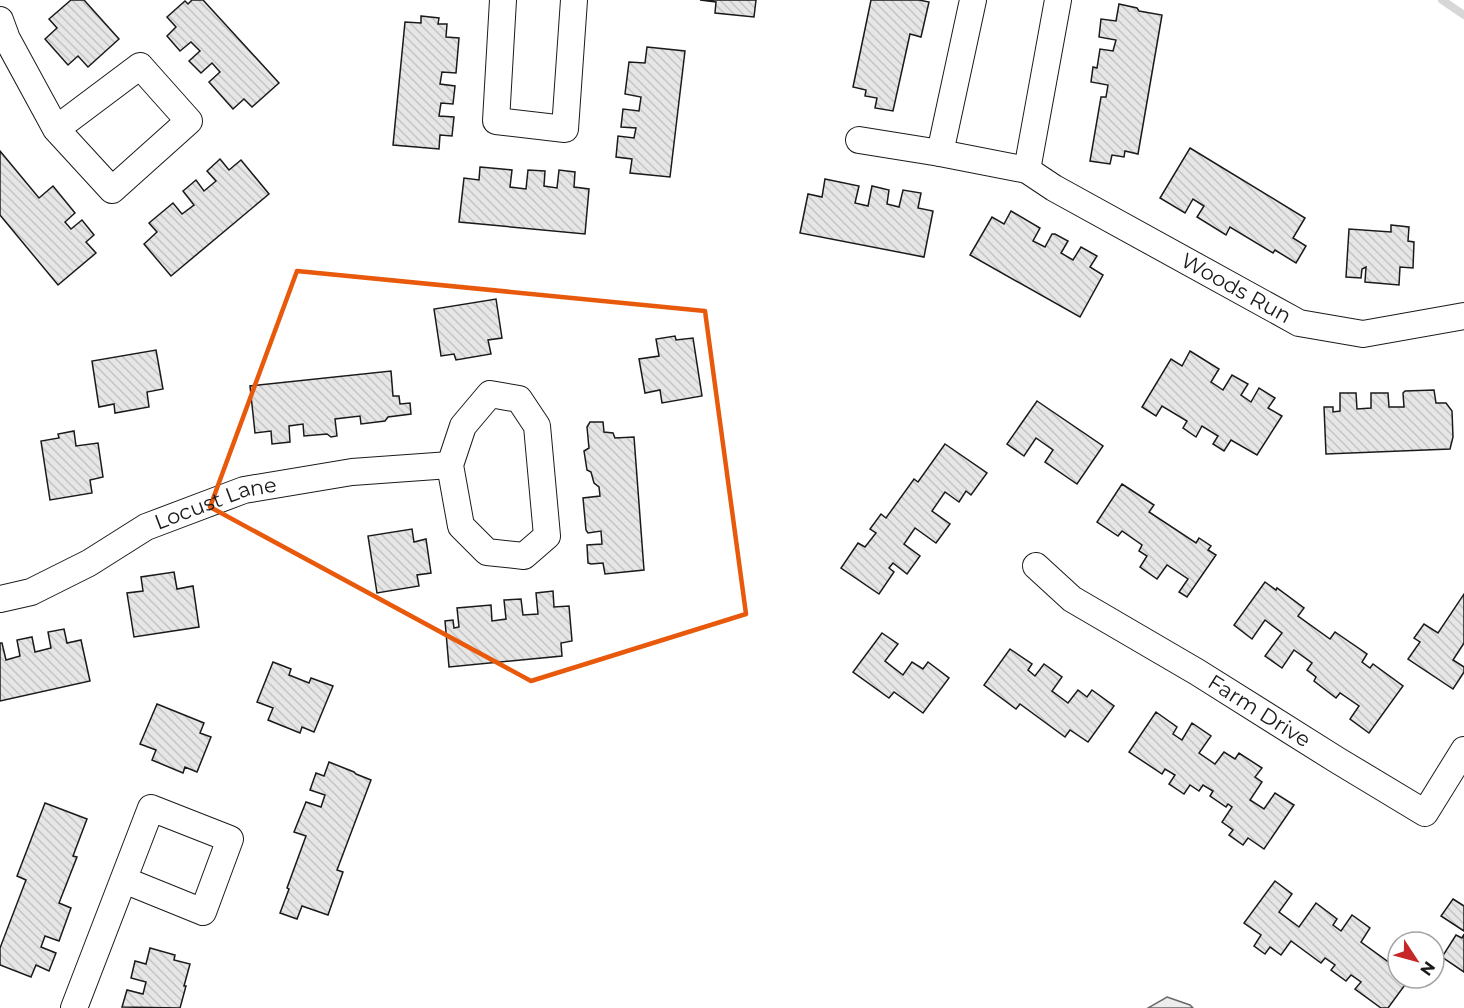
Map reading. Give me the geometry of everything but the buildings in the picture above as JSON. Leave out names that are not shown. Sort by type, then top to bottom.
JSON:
[{"type":"street","points":[[503,0],[496,121],[565,129],[574,0]]},
{"type":"street","points":[[939,153],[973,0]]},
{"type":"street","points":[[1028,170],[1058,0]]},
{"type":"street","points":[[0,20],[7,39],[57,129],[112,190],[189,121],[140,66],[57,129]]},
{"type":"street","name":"Woods Run","points":[[859,140],[1028,170],[1054,188],[1299,323],[1363,334],[1464,316]]},
{"type":"street","points":[[490,394],[519,399],[537,426],[547,536],[524,556],[487,552],[460,526],[450,465],[463,426],[490,394]]},
{"type":"street","name":"Locust Lane","points":[[0,599],[31,592],[79,568],[146,527],[244,490],[352,472],[450,465]]},
{"type":"street","name":"Farm Drive","points":[[1036,567],[1072,599],[1197,672],[1425,813],[1464,750]]},
{"type":"street","points":[[74,1008],[151,808],[230,839],[203,912],[124,880]]},
{"type":"highlighted area","points":[[297,271],[705,311],[746,614],[531,681],[210,507]]},
{"type":"green space","points":[[1167,997],[1190,1005],[1193,1008],[1148,1008]]},
{"type":"waterway","points":[[1442,0],[1464,15]]}]
